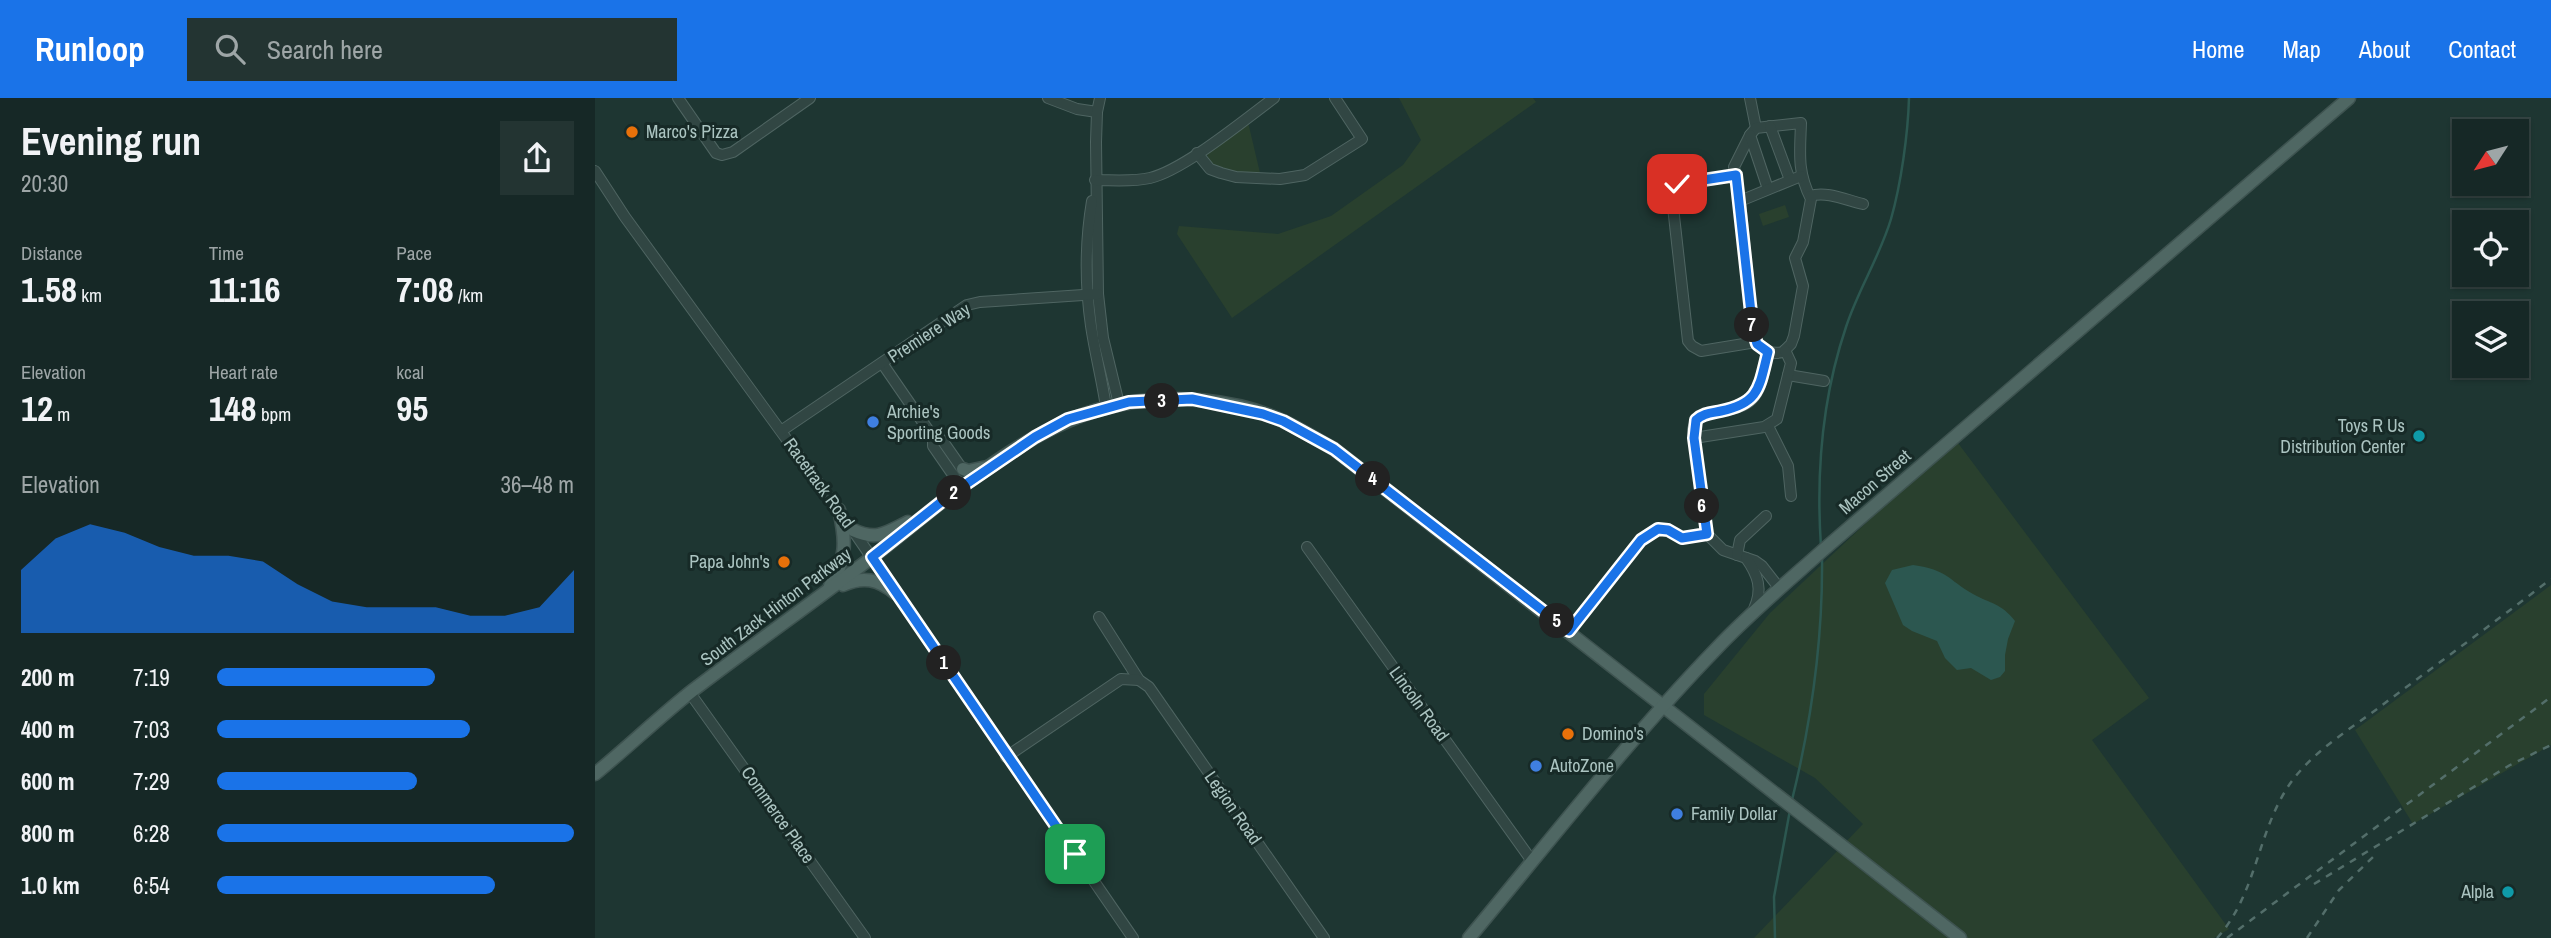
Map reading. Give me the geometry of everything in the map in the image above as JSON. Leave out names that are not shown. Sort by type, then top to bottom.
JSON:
[{"type":"main road","name":"Macon Street","points":[[1469,938],[1664,706],[1751,615],[2349,98]]},
{"type":"main road","name":"South Zack Hinton Parkway","points":[[595,774],[690,693],[966,484],[1035,437],[1068,419],[1112,406],[1192,399],[1239,408],[1283,421],[1334,449],[1959,938]]},
{"type":"main road","points":[[963,469],[979,470],[994,465]]},
{"type":"main road","points":[[826,592],[837,576],[845,551],[839,510]]},
{"type":"main road","points":[[853,530],[868,537],[879,536],[928,513]]},
{"type":"main road","points":[[826,592],[864,578],[886,585],[895,593]]},
{"type":"street","points":[[678,98],[716,153],[722,155],[733,152],[797,102],[810,98]]},
{"type":"street","points":[[1048,98],[1077,109],[1097,112]]},
{"type":"street","points":[[1100,98],[1097,112],[1095,180],[1087,228],[1093,295],[1091,330],[1112,406]]},
{"type":"street","points":[[1095,180],[1128,181],[1151,178],[1197,153],[1274,98]]},
{"type":"street","points":[[1197,153],[1210,169],[1236,177],[1280,179],[1305,175],[1362,139],[1335,98]]},
{"type":"street","points":[[1750,98],[1753,132],[1768,189]]},
{"type":"street","points":[[1770,126],[1796,178],[1810,196],[1811,206],[1803,242],[1795,258],[1803,286],[1798,301],[1794,336],[1791,344],[1784,350],[1777,353],[1768,352],[1756,342],[1734,167],[1753,132],[1770,126],[1801,122],[1796,178]]},
{"type":"street","name":"Racetrack Road","points":[[595,171],[625,217],[872,557],[1006,757],[1133,938]]},
{"type":"street","points":[[1736,175],[1677,184],[1671,189],[1688,341],[1701,351],[1756,342]]},
{"type":"street","points":[[1740,201],[1796,178]]},
{"type":"street","points":[[1810,196],[1829,195],[1863,204]]},
{"type":"street","name":"Premiere Way","points":[[781,431],[969,304],[1093,295]]},
{"type":"street","points":[[1694,438],[1768,426],[1777,419],[1791,363],[1784,350]]},
{"type":"street","points":[[1768,352],[1760,386],[1750,401],[1740,407],[1701,415],[1696,420],[1694,438],[1707,534],[1723,550],[1762,566],[1780,589]]},
{"type":"street","points":[[881,363],[933,437],[933,446],[966,484]]},
{"type":"street","points":[[1788,374],[1824,381]]},
{"type":"street","points":[[1768,426],[1788,466],[1791,496]]},
{"type":"street","points":[[933,437],[942,440],[963,469],[966,484]]},
{"type":"street","points":[[1751,615],[1760,589],[1755,574],[1741,557],[1740,540],[1766,516]]},
{"type":"street","points":[[1569,631],[1641,540],[1658,529],[1668,530],[1682,538],[1707,534]]},
{"type":"street","name":"Lincoln Road","points":[[1307,547],[1532,861]]},
{"type":"street","name":"Legion Road","points":[[1098,617],[1139,680],[1149,687],[1324,938]]},
{"type":"street","points":[[1006,757],[1121,679],[1139,680]]},
{"type":"street","name":"Commerce Place","points":[[690,693],[865,938]]},
{"type":"shaded area","points":[[1399,98],[1533,98],[1536,102],[1232,318],[1177,234],[1179,226],[1278,234],[1331,216],[1403,165],[1421,140]]},
{"type":"shaded area","points":[[1248,122],[1260,173],[1230,171],[1216,166],[1207,155],[1208,150]]},
{"type":"shaded area","points":[[1785,205],[1789,217],[1763,226],[1759,214]]},
{"type":"shaded area","points":[[1952,435],[2149,698],[2092,740],[2229,929],[2214,938],[1754,938],[1863,824],[1815,778],[1704,715],[1704,694],[1770,613],[1867,522]]},
{"type":"shaded area","points":[[1913,565],[1941,572],[1973,594],[2000,607],[2015,621],[2008,639],[2005,671],[2000,677],[1991,680],[1971,668],[1957,670],[1945,658],[1937,641],[1903,625],[1885,583],[1892,570]]},
{"type":"shaded area","points":[[2551,585],[2551,745],[2413,824],[2355,730]]},
{"type":"waterway","points":[[1821,547],[1820,464],[1831,381],[1851,313],[1891,219],[1903,159],[1909,98]]},
{"type":"waterway","points":[[1792,800],[1815,680],[1821,619],[1822,557]]},
{"type":"waterway","points":[[1775,938],[1774,897],[1790,810]]},
{"type":"railway","points":[[2217,938],[2242,900],[2282,796],[2305,766],[2338,737],[2551,579]]},
{"type":"railway","points":[[2227,938],[2551,697]]},
{"type":"railway","points":[[2314,884],[2510,765],[2551,745]]},
{"type":"railway","points":[[2307,938],[2339,890],[2374,856]]},
{"type":"place","name":"Marco's Pizza","points":[[632,132]]},
{"type":"place","name":"Archie's Sporting Goods","points":[[873,422]]},
{"type":"place","name":"Toys R Us Distribution Center","points":[[2419,436]]},
{"type":"place","name":"Papa John's","points":[[784,562]]},
{"type":"place","name":"Domino's","points":[[1568,734]]},
{"type":"place","name":"AutoZone","points":[[1536,766]]},
{"type":"place","name":"Family Dollar","points":[[1677,814]]},
{"type":"place","name":"Alpla","points":[[2508,892]]},
{"type":"route","points":[[1075,854],[1006,757],[872,557],[950,495],[1035,437],[1068,419],[1129,402],[1192,399],[1239,408],[1283,421],[1334,449],[1569,631],[1641,540],[1658,529],[1668,530],[1682,538],[1707,534],[1693,429],[1696,420],[1701,415],[1740,407],[1750,401],[1760,386],[1768,352],[1757,344],[1753,331],[1736,175],[1677,184]]}]
